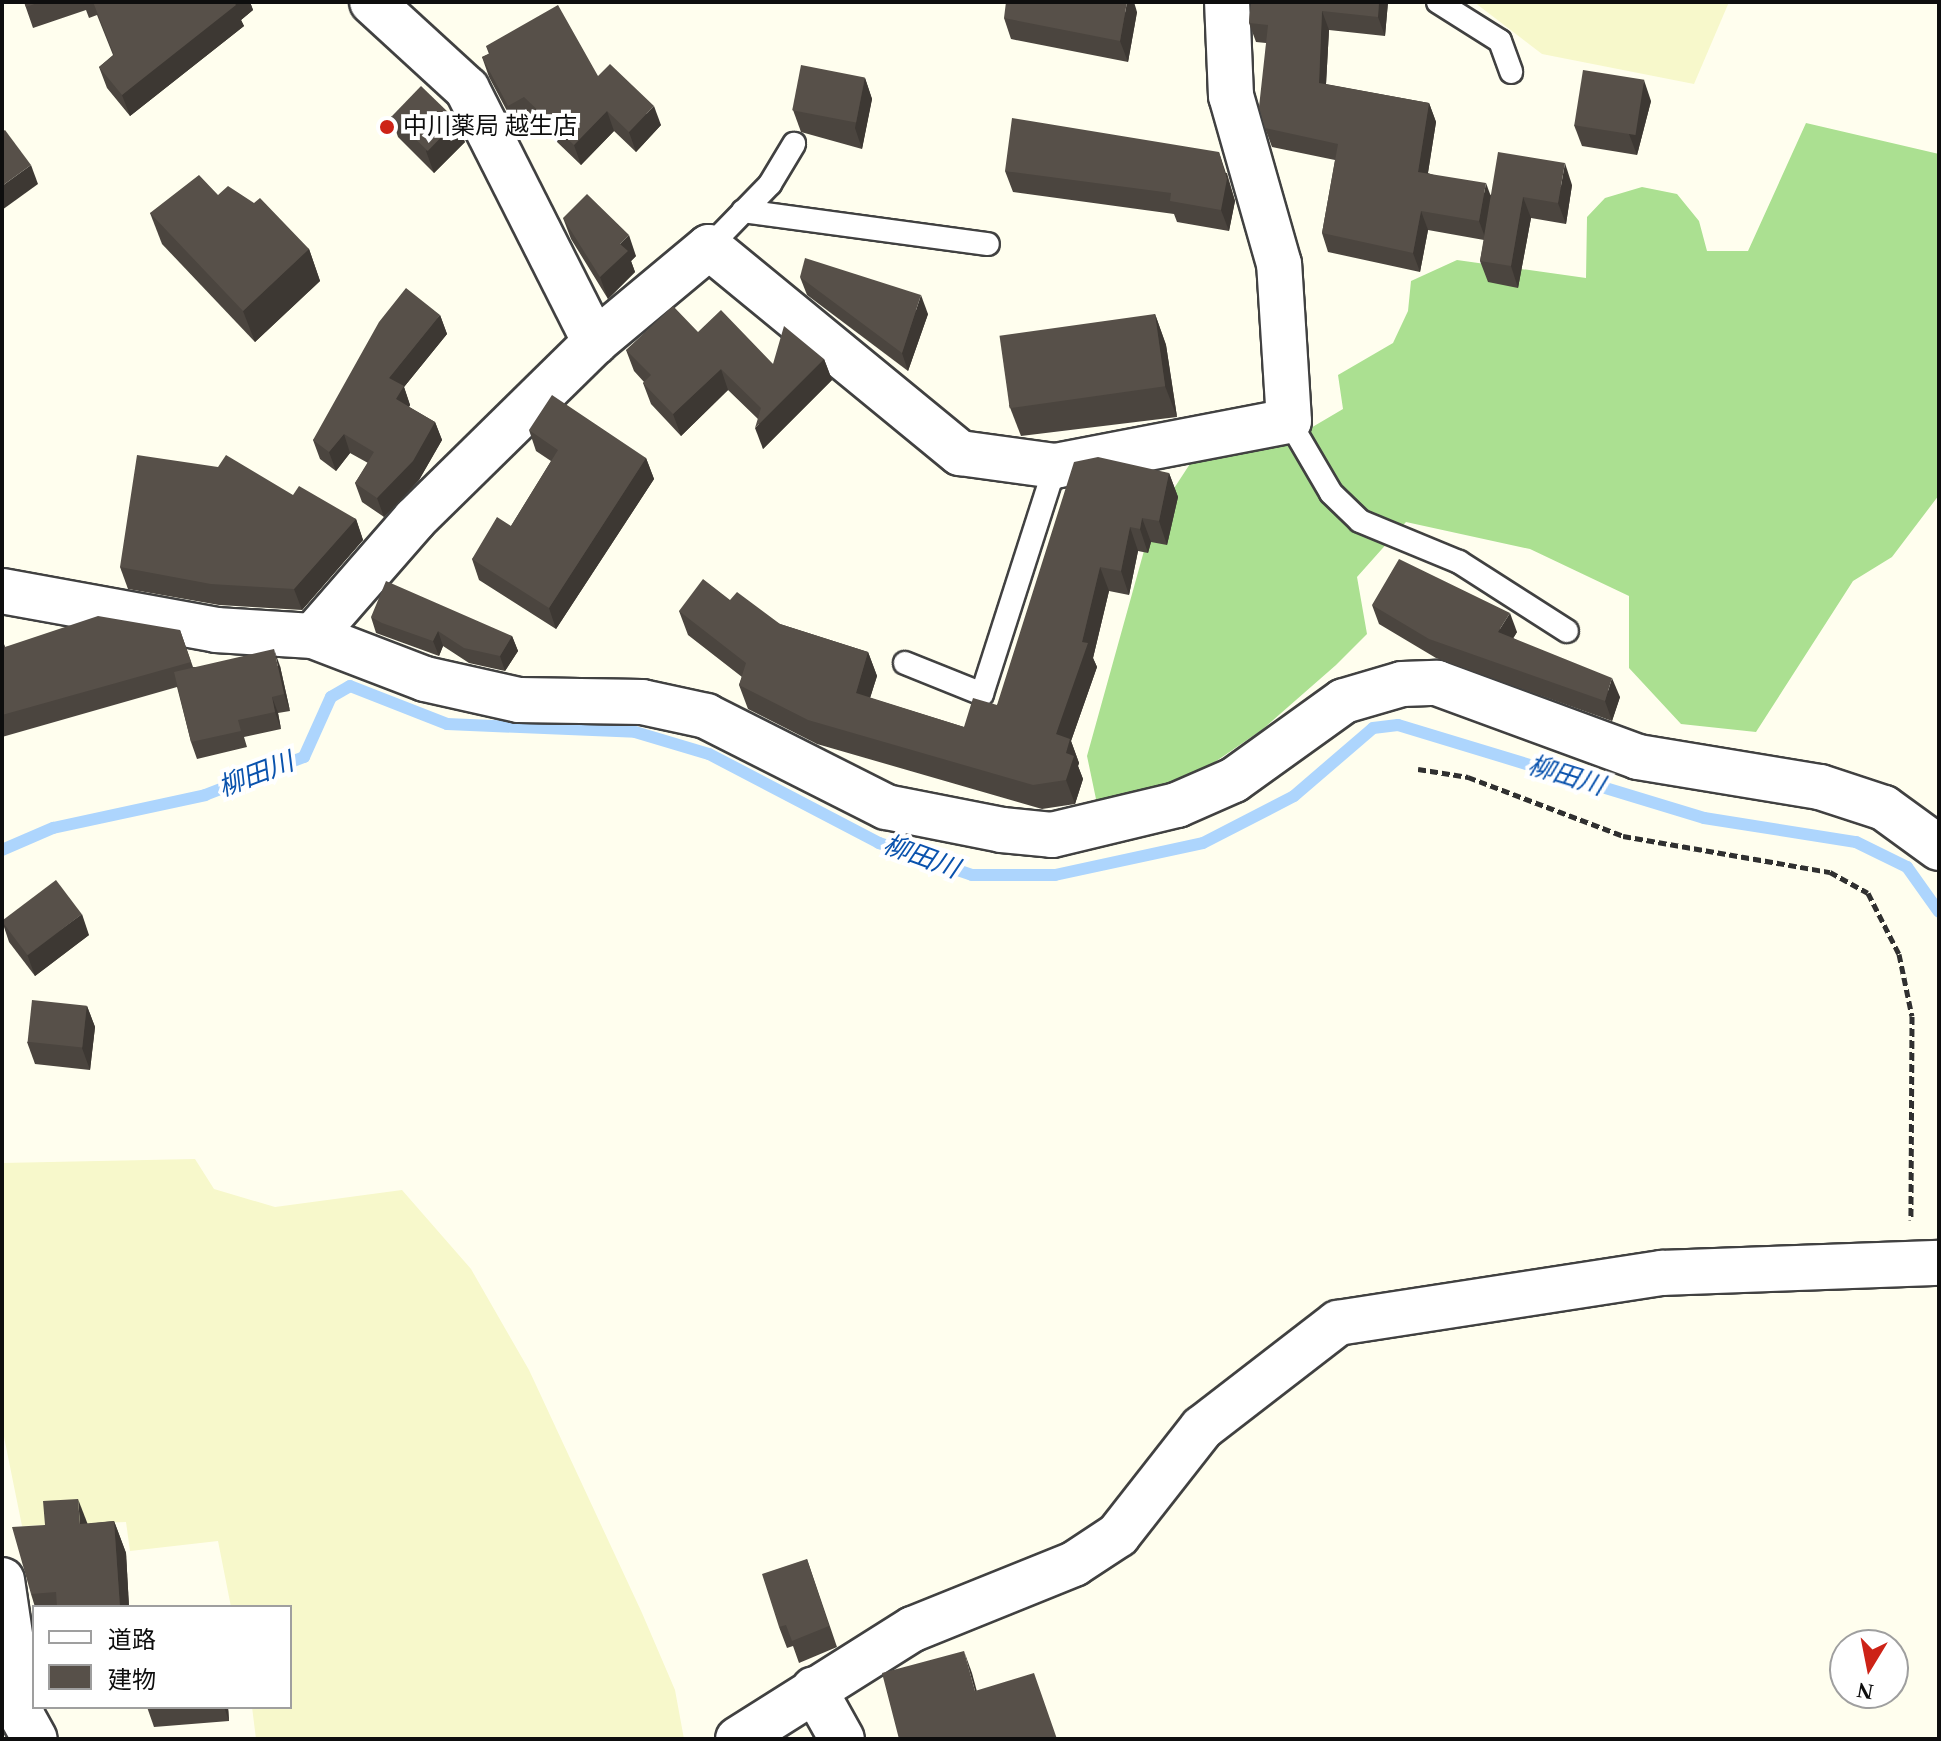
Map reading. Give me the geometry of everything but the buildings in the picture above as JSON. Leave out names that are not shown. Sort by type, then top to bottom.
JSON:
[{"type":"street","points":[[372,2],[467,89],[595,342]]},
{"type":"street","points":[[313,636],[415,519],[595,342],[709,247],[960,453],[1055,466],[1289,421],[1279,264],[1231,96],[1227,2]]},
{"type":"street","points":[[2,591],[216,630],[313,636],[425,679],[519,700],[642,702],[706,716],[886,807],[1002,830],[1052,835],[1177,805],[1234,780],[1344,701],[1402,684],[1437,683],[1638,757],[1859,800],[1884,808],[1939,848]]},
{"type":"street","points":[[738,1739],[913,1629],[1074,1564],[1118,1535],[1202,1428],[1338,1323],[1662,1273],[1924,1266]]},
{"type":"street","points":[[2,1580],[22,1716],[35,1739]]},
{"type":"street","points":[[814,1689],[842,1739]]},
{"type":"lane","points":[[1438,2],[1500,41],[1511,72]]},
{"type":"lane","points":[[709,247],[743,211],[794,144]]},
{"type":"lane","points":[[743,211],[988,244]]},
{"type":"lane","points":[[1289,421],[1331,493],[1360,521],[1459,562],[1567,631]]},
{"type":"lane","points":[[905,663],[982,694],[1055,466]]},
{"type":"path","points":[[1418,769],[1468,777],[1623,836],[1830,872],[1868,893],[1899,954],[1912,1016],[1924,1266]]},
{"type":"green space","points":[[1474,2],[1729,2],[1694,84],[1542,54]]},
{"type":"green space","points":[[1806,123],[1939,154],[1939,495],[1892,557],[1853,581],[1756,732],[1681,724],[1629,668],[1629,596],[1530,549],[1406,522],[1357,577],[1367,634],[1336,665],[1263,729],[1193,777],[1135,801],[1096,799],[1087,756],[1152,522],[1201,447],[1287,442],[1343,409],[1338,375],[1393,343],[1408,311],[1411,281],[1457,260],[1586,278],[1587,217],[1605,198],[1642,187],[1677,194],[1699,221],[1707,251],[1748,251]]},
{"type":"green space","points":[[195,1159],[214,1189],[275,1207],[402,1190],[471,1269],[529,1370],[675,1690],[684,1739],[256,1739],[252,1709],[292,1709],[292,1605],[231,1605],[218,1541],[130,1551],[126,1522],[22,1526],[2,1427],[2,1163]]},
{"type":"waterway","name":"柳田川","points":[[2,850],[53,828],[205,795],[304,757],[331,697],[350,686],[447,724],[635,732],[709,754],[879,843],[972,875],[1055,875],[1203,843],[1294,796],[1373,728],[1398,725],[1704,818],[1856,842],[1907,867],[1939,912]]},
{"type":"place","name":"中川薬局 越生店","points":[[387,127]]}]
